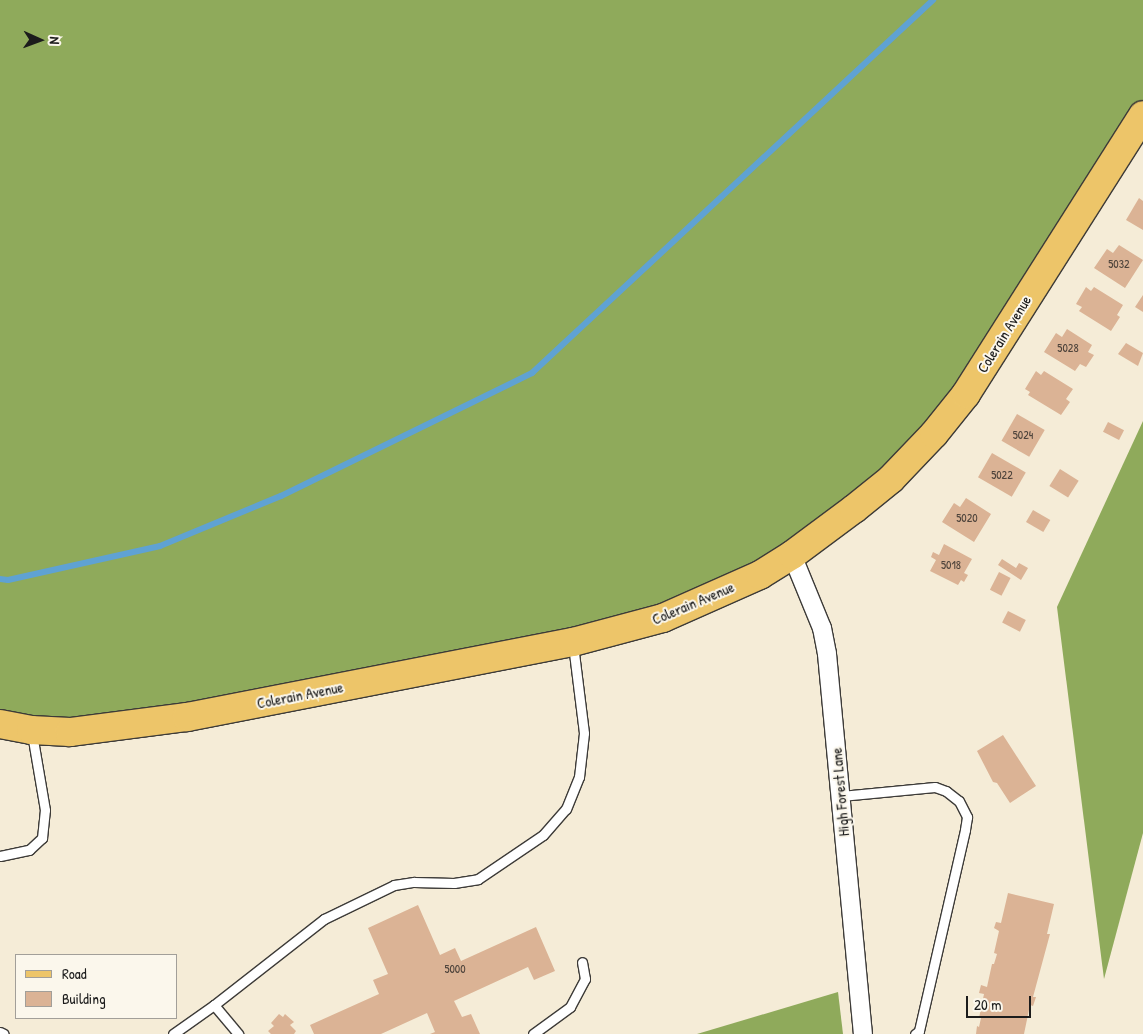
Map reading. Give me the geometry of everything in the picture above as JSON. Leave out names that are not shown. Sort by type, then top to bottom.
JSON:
[{"type":"main road","name":"Colerain Avenue","points":[[0,724],[31,730],[70,732],[187,717],[573,642],[663,618],[760,575],[792,555],[891,478],[934,434],[966,394],[1143,115]]},
{"type":"street","name":"High Forest Lane","points":[[792,555],[822,628],[826,646],[863,1034]]},
{"type":"lane","points":[[173,1034],[214,1005],[324,919],[394,885],[414,882],[454,883],[478,879],[543,835],[566,809],[579,777],[584,733],[573,642]]},
{"type":"lane","points":[[0,856],[29,850],[42,838],[45,810],[31,730]]},
{"type":"lane","points":[[841,796],[935,787],[946,791],[959,801],[967,817],[966,830],[918,1031],[915,1034]]},
{"type":"lane","points":[[533,1034],[570,1007],[585,979],[582,962]]},
{"type":"lane","points":[[214,1005],[238,1034]]},
{"type":"lane","points":[[0,1032],[4,1034]]},
{"type":"green space","points":[[0,0],[1143,0],[1143,115],[966,394],[854,509],[663,618],[187,717],[0,724]]},
{"type":"green space","points":[[1143,421],[1143,833],[1104,979],[1057,607]]},
{"type":"green space","points":[[838,992],[843,1034],[697,1034]]},
{"type":"building","points":[[1139,198],[1143,201],[1143,230],[1126,220]]},
{"type":"building","points":[[1119,245],[1143,260],[1125,288],[1094,268],[1107,249],[1113,253]]},
{"type":"building","points":[[1086,287],[1091,291],[1094,287],[1123,305],[1117,315],[1120,317],[1111,331],[1079,311],[1082,307],[1076,304]]},
{"type":"building","points":[[1143,295],[1143,312],[1135,307]]},
{"type":"building","points":[[1067,329],[1092,345],[1088,352],[1094,355],[1086,367],[1080,364],[1075,371],[1044,352],[1056,333],[1062,337]]},
{"type":"building","points":[[1126,343],[1143,353],[1138,366],[1118,354]]},
{"type":"building","points":[[1036,371],[1041,375],[1044,371],[1073,389],[1066,399],[1070,402],[1061,415],[1028,395],[1030,392],[1025,389]]},
{"type":"building","points":[[1017,414],[1045,430],[1029,457],[1002,441]]},
{"type":"building","points":[[1108,422],[1124,430],[1119,440],[1103,432]]},
{"type":"building","points":[[992,453],[1026,472],[1012,497],[978,477]]},
{"type":"building","points":[[1060,469],[1079,481],[1068,498],[1049,486]]},
{"type":"building","points":[[966,498],[991,514],[974,542],[942,522],[954,503],[960,507]]},
{"type":"building","points":[[1033,510],[1050,520],[1043,532],[1026,522]]},
{"type":"building","points":[[944,544],[972,559],[964,573],[968,575],[964,582],[961,580],[958,585],[930,571],[936,560],[931,557],[933,552],[939,555]]},
{"type":"building","points":[[1002,559],[1016,568],[1019,563],[1028,568],[1021,580],[998,565]]},
{"type":"building","points":[[999,572],[1011,578],[1002,596],[990,590]]},
{"type":"building","points":[[1008,611],[1026,620],[1020,632],[1002,623]]},
{"type":"building","points":[[1003,735],[1036,786],[1010,803],[997,783],[993,782],[977,751]]},
{"type":"building","points":[[1008,893],[1054,904],[1047,934],[1050,934],[1033,997],[1036,997],[1033,1006],[1030,1005],[1024,1034],[976,1034],[981,1018],[979,1018],[984,994],[979,993],[981,985],[987,987],[992,964],[994,964],[997,954],[994,953],[999,931],[994,928],[996,922],[1001,923]]},
{"type":"building","points":[[418,905],[440,955],[455,948],[461,961],[536,927],[555,971],[534,980],[528,967],[454,1001],[462,1017],[471,1014],[480,1034],[430,1034],[435,1032],[427,1013],[381,1034],[314,1034],[310,1025],[379,994],[373,980],[388,974],[368,928]]},
{"type":"building","points":[[279,1014],[283,1017],[285,1014],[294,1022],[290,1025],[296,1031],[294,1034],[271,1034],[268,1031],[274,1026],[271,1023]]},
{"type":"waterway","points":[[0,579],[8,580],[160,546],[281,496],[532,373],[933,0]]}]
